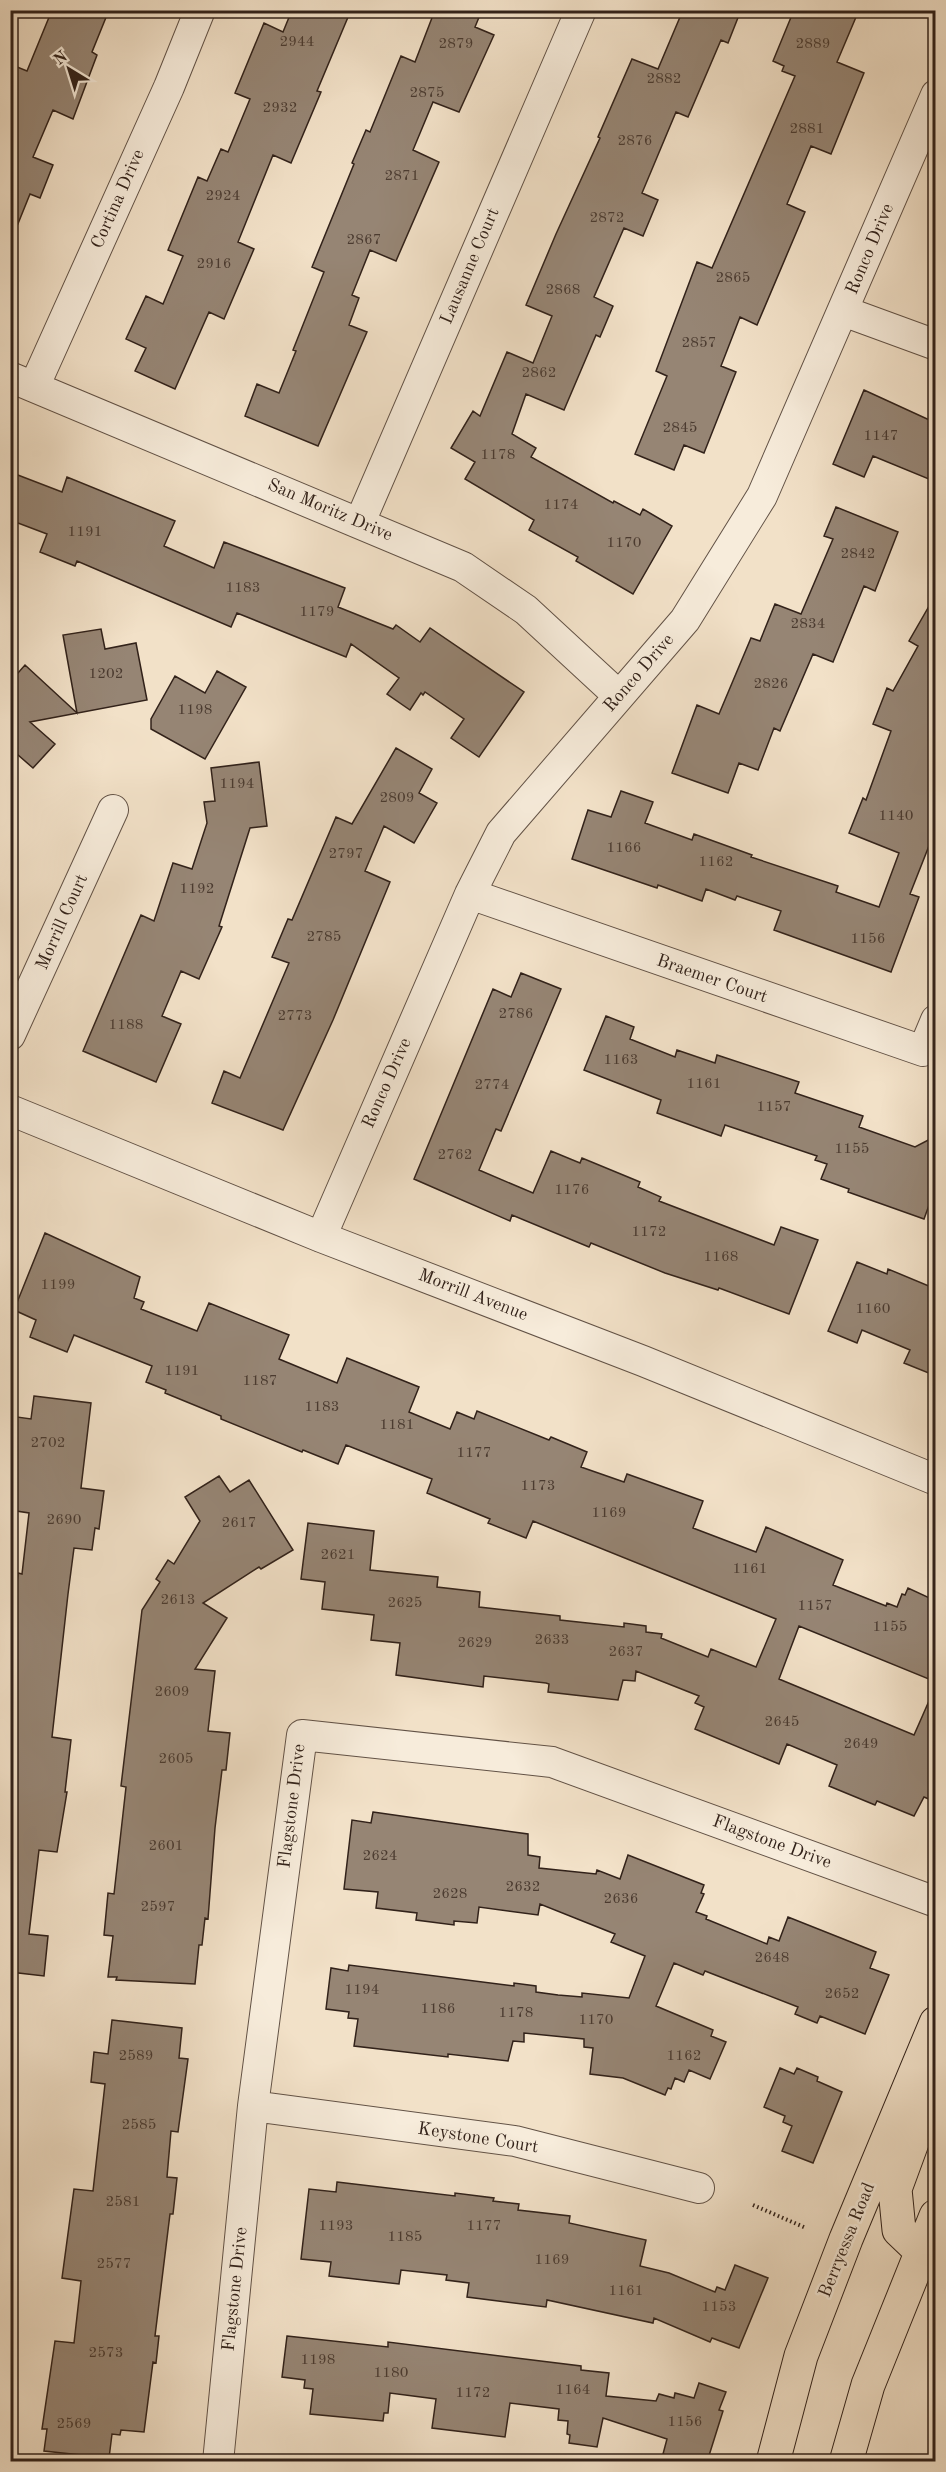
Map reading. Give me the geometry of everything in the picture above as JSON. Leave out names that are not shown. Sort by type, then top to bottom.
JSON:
[{"type":"main road","name":"Berryessa Road","points":[[773,2462],[801,2356],[846,2239],[936,2023]]},
{"type":"main road","points":[[928,2254],[899,2230],[895,2189],[935,2081],[936,2072]]},
{"type":"main road","points":[[846,2462],[868,2385],[928,2254],[936,2216]]},
{"type":"street","name":"Cortina Drive","points":[[22,382],[169,87],[200,10]]},
{"type":"street","name":"Lausanne Court","points":[[360,522],[581,10]]},
{"type":"street","name":"Ronco Drive","points":[[321,1237],[470,894],[501,833],[685,620],[762,496],[936,95]]},
{"type":"street","points":[[843,311],[936,345]]},
{"type":"street","name":"San Moritz Drive","points":[[22,382],[463,567],[526,610],[619,696]]},
{"type":"street","name":"Morrill Court","points":[[10,1035],[113,810]]},
{"type":"street","name":"Braemer Court","points":[[470,894],[923,1051],[936,1020]]},
{"type":"street","name":"Morrill Avenue","points":[[10,1110],[321,1237],[643,1360],[936,1480]]},
{"type":"street","name":"Flagstone Drive","points":[[218,2462],[253,2106],[302,1735],[552,1762],[936,1902]]},
{"type":"street","name":"Keystone Court","points":[[253,2106],[515,2141],[699,2188]]},
{"type":"path","points":[[753,2205],[807,2228]]},
{"type":"building","points":[[52,10],[109,10],[92,52],[97,55],[73,119],[53,110],[33,157],[53,165],[40,198],[30,194],[11,241],[10,64],[27,71]]},
{"type":"building","points":[[292,10],[351,10],[317,91],[321,92],[291,163],[273,155],[238,242],[254,249],[224,319],[209,312],[175,389],[135,371],[146,348],[126,339],[146,296],[163,304],[183,256],[168,250],[198,177],[207,181],[221,149],[228,152],[250,99],[235,93],[264,23],[283,32]]},
{"type":"building","points":[[435,10],[482,10],[475,27],[494,35],[459,112],[433,102],[413,150],[439,162],[396,261],[370,250],[352,295],[359,298],[349,325],[367,332],[318,446],[245,416],[257,384],[279,393],[296,351],[293,350],[324,272],[312,267],[354,164],[352,163],[366,130],[370,132],[401,56],[415,62]]},
{"type":"building","points":[[683,10],[741,10],[728,43],[721,40],[688,117],[676,112],[642,193],[658,200],[643,236],[624,228],[594,297],[613,306],[600,337],[596,335],[564,410],[526,394],[512,434],[536,448],[531,457],[613,503],[614,501],[640,515],[643,509],[672,526],[633,594],[576,561],[578,557],[529,530],[534,520],[465,479],[475,462],[451,448],[473,411],[480,416],[507,352],[533,363],[552,316],[526,305],[556,234],[600,138],[598,137],[632,59],[658,69]]},
{"type":"building","points":[[794,10],[859,10],[837,62],[864,73],[831,154],[811,146],[787,204],[805,212],[757,325],[740,317],[721,366],[736,372],[704,453],[684,445],[674,470],[635,454],[667,376],[656,371],[697,262],[712,268],[795,76],[782,71],[784,66],[773,61]]},
{"type":"building","points":[[864,390],[936,423],[936,482],[873,456],[864,477],[833,464]]},
{"type":"building","points":[[10,472],[62,492],[67,477],[175,521],[164,546],[214,568],[224,542],[345,588],[338,607],[393,629],[396,625],[420,642],[430,628],[524,692],[479,757],[451,738],[464,719],[425,692],[423,695],[421,693],[410,710],[387,694],[399,678],[351,644],[346,657],[237,613],[231,627],[77,561],[75,566],[40,552],[47,534],[10,520]]},
{"type":"building","points":[[836,507],[898,532],[875,591],[864,586],[833,662],[813,654],[780,731],[774,728],[758,770],[739,763],[728,793],[672,773],[697,705],[719,714],[751,638],[760,641],[775,604],[801,614],[833,539],[824,536]]},
{"type":"building","points":[[936,594],[936,828],[910,894],[919,897],[891,972],[774,930],[781,911],[737,896],[735,900],[706,889],[702,901],[572,859],[588,810],[611,817],[621,791],[653,802],[645,823],[692,840],[694,834],[752,855],[751,857],[838,886],[836,892],[879,907],[899,853],[849,833],[863,798],[866,800],[891,731],[873,724],[887,688],[893,691],[918,646],[909,641]]},
{"type":"building","points":[[101,629],[105,649],[136,643],[147,700],[30,722],[55,744],[33,768],[10,748],[10,682],[25,665],[77,713],[63,635]]},
{"type":"building","points":[[217,671],[246,687],[205,759],[151,729],[151,719],[175,676],[205,693]]},
{"type":"building","points":[[396,748],[432,769],[419,793],[437,803],[414,843],[384,826],[365,871],[390,882],[333,1020],[283,1130],[212,1103],[224,1071],[240,1078],[289,963],[272,957],[288,919],[292,920],[336,817],[352,824]]},
{"type":"building","points":[[259,762],[267,826],[250,828],[219,926],[222,927],[199,979],[181,971],[162,1016],[181,1024],[156,1082],[83,1051],[141,915],[154,921],[173,863],[192,869],[207,823],[204,802],[215,801],[211,768]]},
{"type":"building","points":[[521,973],[561,989],[501,1131],[496,1129],[479,1170],[533,1193],[551,1151],[580,1163],[582,1158],[640,1182],[638,1187],[661,1197],[659,1201],[774,1245],[781,1227],[818,1240],[789,1314],[719,1288],[718,1290],[665,1273],[591,1243],[589,1247],[512,1215],[510,1221],[414,1179],[493,989],[511,997]]},
{"type":"building","points":[[606,1016],[634,1027],[630,1039],[675,1057],[677,1050],[715,1063],[717,1055],[799,1082],[795,1093],[863,1116],[859,1127],[915,1147],[936,1136],[936,1186],[924,1219],[848,1192],[849,1189],[821,1179],[827,1164],[815,1160],[817,1156],[725,1125],[721,1136],[657,1113],[661,1100],[584,1070]]},
{"type":"building","points":[[45,1233],[140,1277],[134,1298],[144,1302],[141,1309],[197,1331],[209,1303],[289,1335],[279,1359],[337,1383],[347,1358],[419,1387],[409,1412],[450,1429],[457,1412],[474,1419],[477,1411],[549,1440],[551,1437],[587,1452],[581,1467],[624,1482],[627,1474],[703,1501],[693,1528],[756,1552],[766,1527],[843,1560],[833,1585],[886,1606],[887,1603],[897,1607],[902,1594],[905,1595],[908,1588],[934,1600],[931,1606],[936,1608],[936,1682],[799,1626],[779,1679],[914,1735],[936,1685],[936,1802],[924,1797],[914,1816],[877,1801],[875,1805],[829,1786],[837,1765],[787,1744],[779,1764],[695,1729],[704,1707],[695,1703],[699,1696],[636,1671],[635,1681],[623,1680],[618,1700],[548,1692],[549,1684],[546,1683],[484,1676],[483,1687],[396,1675],[400,1643],[371,1640],[374,1615],[322,1609],[325,1582],[301,1579],[308,1523],[374,1531],[370,1570],[438,1577],[437,1587],[480,1592],[479,1607],[560,1616],[560,1620],[624,1627],[624,1623],[646,1626],[646,1632],[662,1634],[661,1638],[708,1657],[711,1649],[756,1667],[776,1619],[533,1521],[526,1538],[488,1523],[490,1519],[427,1493],[432,1479],[346,1445],[338,1464],[303,1450],[302,1452],[165,1393],[166,1390],[146,1382],[152,1366],[74,1335],[67,1352],[30,1337],[36,1320],[14,1310]]},
{"type":"building","points":[[857,1262],[887,1274],[888,1269],[936,1289],[936,1376],[904,1363],[910,1350],[862,1330],[857,1343],[828,1331]]},
{"type":"building","points":[[34,1396],[91,1403],[81,1488],[104,1491],[99,1529],[95,1528],[92,1550],[74,1548],[68,1594],[52,1737],[71,1740],[65,1792],[67,1792],[57,1852],[39,1850],[29,1934],[48,1936],[44,1976],[10,1972],[10,1582],[17,1583],[18,1573],[22,1574],[29,1513],[10,1510],[10,1416],[31,1419]]},
{"type":"building","points":[[219,1476],[230,1492],[249,1480],[293,1550],[261,1569],[259,1567],[203,1603],[227,1618],[195,1669],[215,1671],[208,1731],[230,1733],[226,1770],[222,1770],[215,1828],[208,1919],[205,1918],[202,1945],[199,1945],[195,1984],[116,1980],[117,1977],[108,1977],[113,1936],[104,1935],[108,1893],[114,1894],[126,1787],[121,1786],[142,1610],[160,1582],[156,1579],[168,1560],[174,1564],[200,1521],[185,1497]]},
{"type":"building","points":[[373,1812],[528,1834],[528,1855],[540,1857],[539,1868],[596,1874],[597,1870],[620,1879],[628,1855],[704,1885],[701,1893],[704,1894],[696,1912],[707,1916],[706,1919],[767,1944],[769,1937],[779,1941],[788,1917],[876,1952],[870,1968],[889,1975],[865,2034],[820,2016],[817,2023],[795,2014],[798,2007],[705,1971],[703,1975],[674,1963],[656,2006],[713,2030],[711,2036],[726,2042],[710,2079],[689,2070],[684,2082],[675,2078],[671,2089],[668,2088],[665,2095],[623,2078],[590,2074],[593,2048],[584,2047],[584,2039],[524,2033],[524,2042],[513,2041],[508,2061],[448,2054],[448,2057],[354,2046],[358,2019],[348,2018],[349,2012],[326,2009],[331,1968],[348,1971],[349,1965],[514,1986],[514,1983],[536,1986],[536,1992],[558,1995],[582,1997],[582,1993],[629,1998],[645,1956],[611,1942],[615,1934],[540,1904],[538,1915],[479,1907],[477,1923],[454,1921],[454,1925],[416,1920],[417,1913],[376,1908],[378,1892],[344,1889],[352,1820],[371,1823]]},
{"type":"building","points":[[112,2020],[182,2028],[179,2058],[188,2059],[178,2132],[171,2131],[167,2177],[177,2178],[173,2214],[170,2214],[155,2336],[159,2336],[156,2363],[153,2362],[144,2432],[121,2430],[120,2435],[112,2434],[109,2458],[44,2451],[47,2429],[42,2429],[55,2341],[74,2343],[81,2281],[62,2278],[74,2189],[93,2191],[105,2084],[91,2082],[94,2052],[108,2054]]},
{"type":"building","points":[[780,2068],[794,2074],[797,2068],[818,2077],[817,2081],[842,2092],[813,2163],[782,2151],[792,2126],[783,2122],[785,2116],[764,2107]]},
{"type":"building","points":[[337,2182],[455,2196],[455,2193],[494,2198],[493,2201],[519,2204],[518,2210],[570,2216],[569,2223],[646,2240],[640,2266],[669,2273],[715,2292],[717,2287],[725,2290],[735,2265],[768,2278],[739,2348],[712,2338],[710,2342],[654,2318],[653,2323],[547,2300],[546,2307],[467,2297],[469,2283],[446,2280],[447,2275],[401,2270],[399,2284],[329,2276],[331,2262],[301,2259],[309,2189],[336,2192]]},
{"type":"building","points":[[287,2336],[388,2347],[388,2342],[581,2366],[581,2370],[609,2373],[606,2396],[656,2401],[659,2394],[674,2398],[675,2393],[694,2398],[699,2383],[726,2392],[719,2410],[723,2411],[707,2462],[670,2462],[672,2457],[663,2454],[667,2439],[603,2418],[597,2447],[569,2443],[568,2421],[558,2420],[559,2409],[510,2403],[505,2437],[432,2428],[436,2399],[390,2393],[388,2413],[384,2413],[383,2421],[310,2414],[313,2389],[304,2388],[305,2380],[282,2377]]}]
